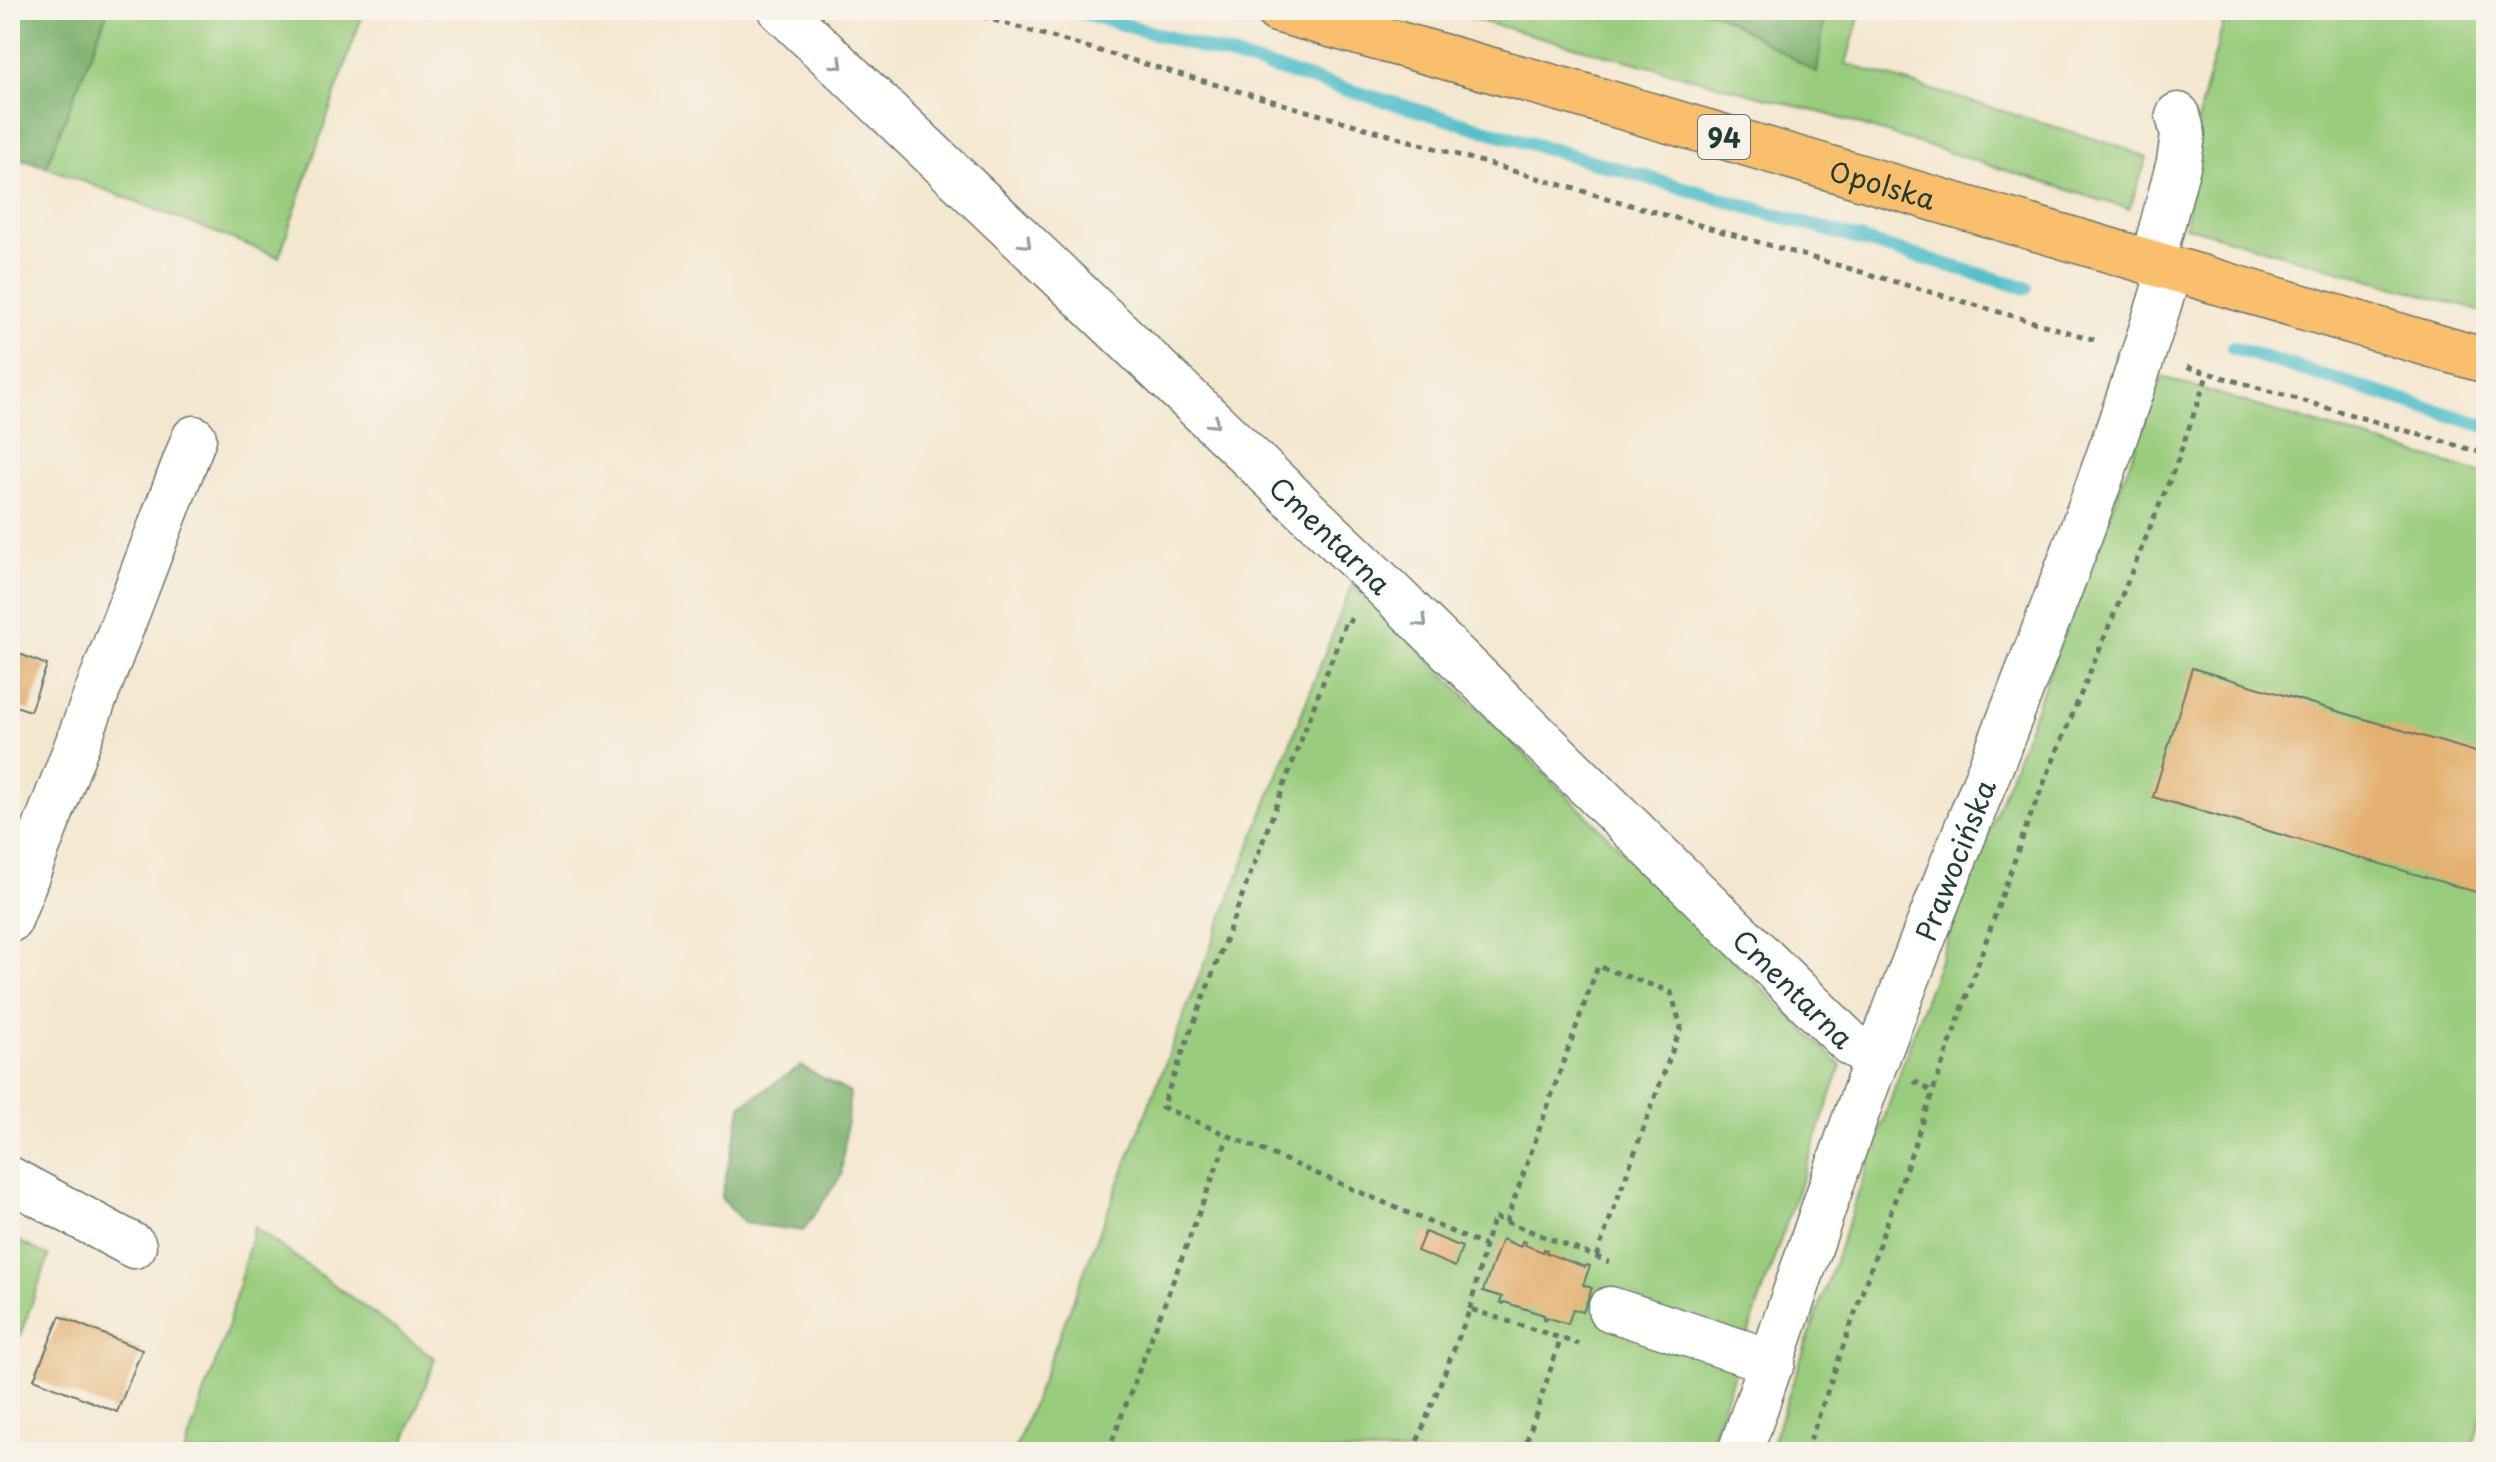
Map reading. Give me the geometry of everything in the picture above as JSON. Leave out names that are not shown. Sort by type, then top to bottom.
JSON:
[{"type":"main road","name":"Opolska","points":[[1277,10],[1563,90],[2486,361]]},
{"type":"street","name":"Cmentarna","points":[[781,10],[1394,595],[1850,1043],[1877,1059]]},
{"type":"street","name":"Prawocińska","points":[[1740,1452],[1877,1059],[2087,516],[2144,353],[2183,135],[2178,115]]},
{"type":"street","points":[[10,920],[194,438]]},
{"type":"street","points":[[10,1179],[134,1246]]},
{"type":"street","points":[[1610,1309],[1773,1362]]},
{"type":"path","points":[[959,10],[2104,342]]},
{"type":"path","points":[[2181,365],[2486,454]]},
{"type":"path","points":[[1806,1452],[2029,819],[2176,465],[2208,373]]},
{"type":"path","points":[[1394,595],[1373,632],[1347,619],[1162,1107],[1485,1246]]},
{"type":"path","points":[[1506,1222],[1598,966],[1671,992],[1681,1027],[1596,1257]]},
{"type":"path","points":[[1108,1452],[1228,1137]]},
{"type":"path","points":[[1413,1452],[1470,1309],[1494,1217],[1622,1267],[1610,1309],[1592,1348],[1470,1309]]},
{"type":"path","points":[[1523,1452],[1561,1338]]},
{"type":"green space","points":[[10,10],[108,10],[46,167],[10,155]]},
{"type":"green space","points":[[108,10],[364,10],[279,257],[46,167]]},
{"type":"green space","points":[[1440,10],[1861,10],[1846,64],[2119,146],[2147,158],[2129,209],[1826,114]]},
{"type":"green space","points":[[1703,10],[1810,10],[1824,22],[1817,73],[1714,12]]},
{"type":"green space","points":[[2227,10],[2486,10],[2486,313],[2185,226],[2201,105]]},
{"type":"green space","points":[[2162,377],[2486,475],[2486,1402],[2471,1452],[1769,1452],[1926,997]]},
{"type":"green space","points":[[1352,584],[1841,1066],[1707,1452],[1014,1452]]},
{"type":"green space","points":[[801,1066],[850,1093],[841,1176],[803,1231],[744,1223],[721,1198],[742,1105]]},
{"type":"green space","points":[[254,1227],[435,1358],[401,1452],[184,1452],[225,1336]]},
{"type":"green space","points":[[10,1237],[49,1256],[10,1363]]},
{"type":"building","points":[[10,650],[47,665],[30,711],[10,704]]},
{"type":"building","points":[[2192,668],[2486,755],[2486,895],[2153,797]]},
{"type":"building","points":[[1425,1232],[1462,1247],[1455,1267],[1417,1251]]},
{"type":"building","points":[[1502,1239],[1521,1247],[1522,1241],[1526,1242],[1525,1245],[1543,1252],[1544,1249],[1546,1253],[1590,1266],[1583,1285],[1592,1288],[1583,1312],[1573,1309],[1568,1324],[1546,1317],[1545,1320],[1544,1315],[1503,1304],[1500,1302],[1502,1297],[1483,1291]]},
{"type":"building","points":[[60,1316],[142,1350],[117,1412],[34,1379]]},
{"type":"waterway","points":[[1074,10],[2026,288]]},
{"type":"waterway","points":[[2233,348],[2486,426]]}]
